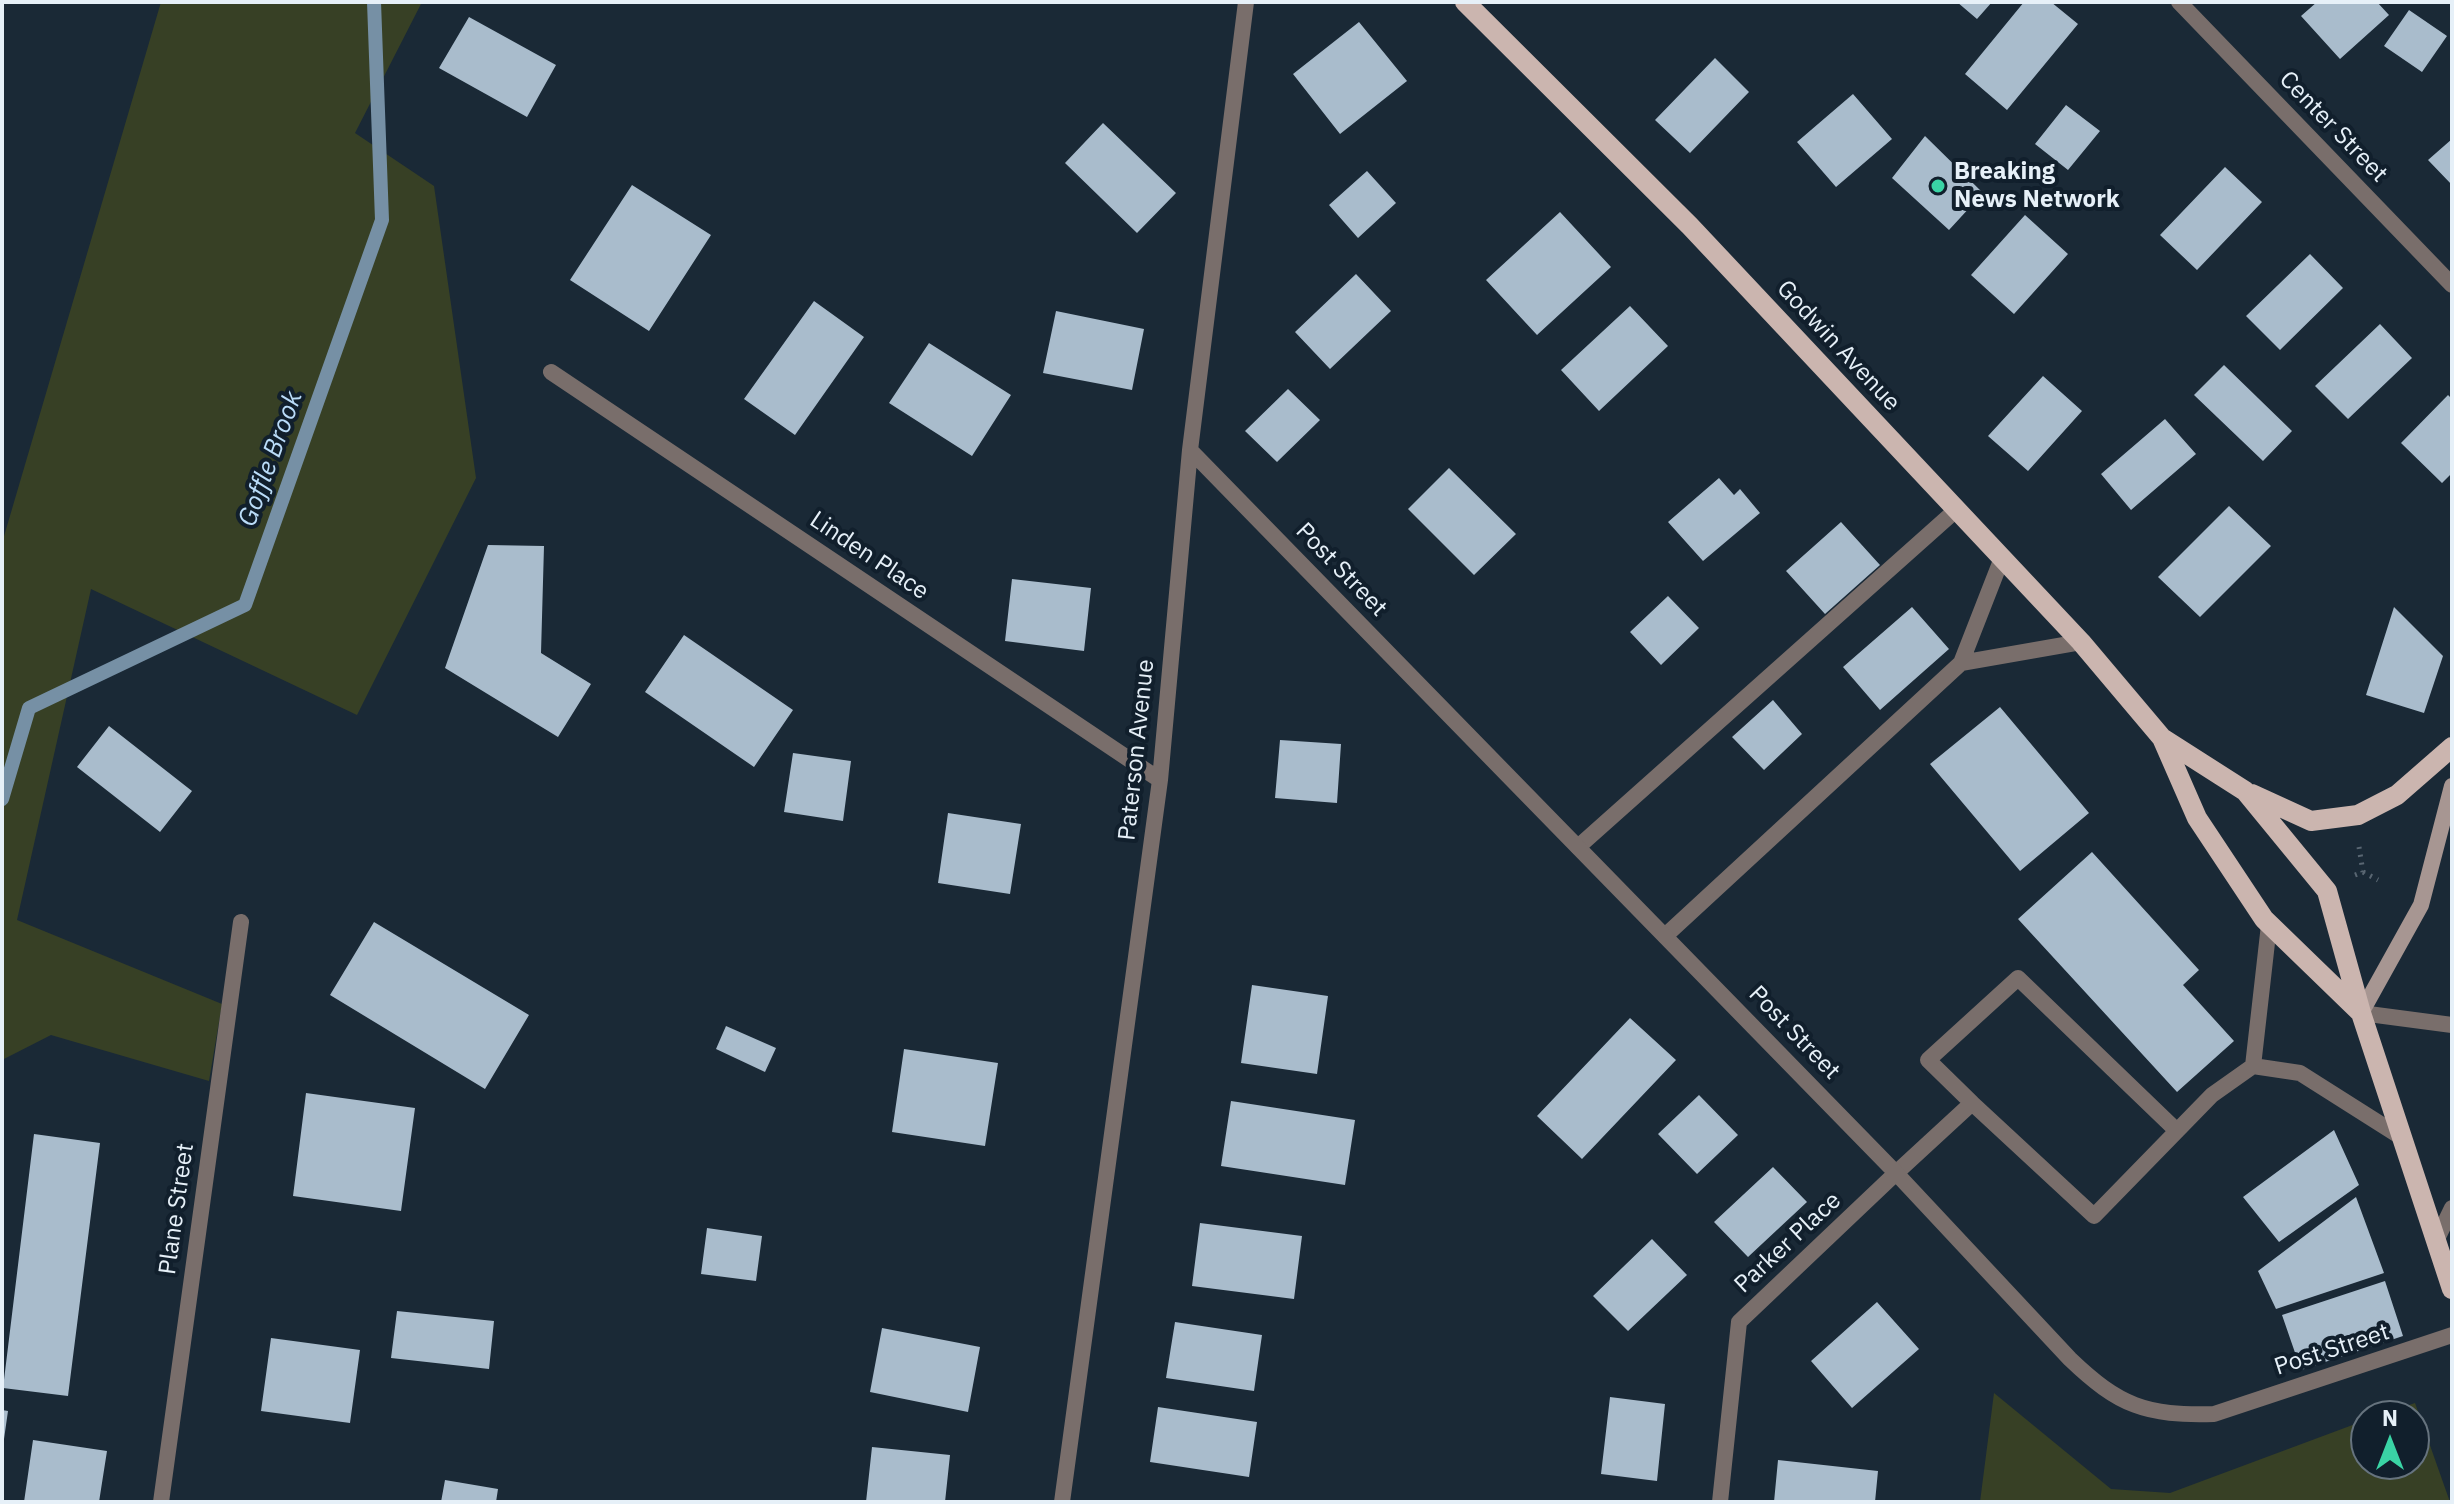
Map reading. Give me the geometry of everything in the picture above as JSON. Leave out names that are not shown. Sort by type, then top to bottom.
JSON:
[{"type":"main road","name":"Godwin Avenue","points":[[1465,2],[1690,226],[2081,642],[2162,738],[2197,818],[2269,925],[2361,1013]]},
{"type":"main road","name":"Godwin Avenue","points":[[2162,738],[2245,791],[2327,891],[2361,1013],[2452,1289]]},
{"type":"main road","points":[[2245,791],[2311,821],[2358,815],[2397,795],[2452,747]]},
{"type":"main road","points":[[2361,1013],[2421,905],[2452,786]]},
{"type":"street","name":"Paterson Avenue","points":[[1062,1502],[1160,780],[1190,450],[1246,2]]},
{"type":"street","name":"Center Street","points":[[2179,2],[2452,285]]},
{"type":"street","name":"Linden Place","points":[[551,372],[1160,780]]},
{"type":"street","name":"Post Street","points":[[1190,450],[1896,1173],[2100,1388],[2132,1406],[2172,1415],[2214,1414],[2452,1335]]},
{"type":"street","points":[[1578,847],[1956,510]]},
{"type":"street","points":[[1665,936],[1961,663],[2002,558]]},
{"type":"street","points":[[1961,663],[2081,642]]},
{"type":"street","name":"Plane Street","points":[[161,1502],[241,922]]},
{"type":"street","points":[[2253,1066],[2269,925]]},
{"type":"street","points":[[2177,1131],[2018,978],[1928,1060],[2094,1216],[2177,1131],[2212,1095],[2253,1066],[2300,1073],[2401,1137]]},
{"type":"street","points":[[2361,1013],[2452,1025]]},
{"type":"street","name":"Parker Place","points":[[1720,1502],[1739,1322],[1972,1103]]},
{"type":"street","points":[[2436,1241],[2452,1208]]},
{"type":"path","points":[[2358,842],[2363,872]]},
{"type":"path","points":[[2351,877],[2363,872]]},
{"type":"path","points":[[2363,872],[2378,880]]},
{"type":"green space","points":[[161,2],[422,2],[355,133],[434,186],[476,478],[357,715],[91,589],[17,920],[222,1004],[209,1081],[51,1035],[2,1060],[2,543]]},
{"type":"green space","points":[[1994,1393],[2111,1489],[2170,1493],[2350,1426],[2350,1480],[2430,1480],[2430,1445],[2450,1502],[1980,1502]]},
{"type":"building","points":[[1957,2],[1992,2],[1977,19]]},
{"type":"building","points":[[2024,2],[2051,2],[2078,24],[2007,110],[1965,74]]},
{"type":"building","points":[[2317,2],[2377,2],[2389,15],[2340,59],[2301,16]]},
{"type":"building","points":[[2409,10],[2447,36],[2422,72],[2384,46]]},
{"type":"building","points":[[469,17],[556,65],[527,117],[439,68]]},
{"type":"building","points":[[1359,22],[1407,81],[1340,134],[1293,74]]},
{"type":"building","points":[[1715,58],[1749,92],[1690,153],[1655,120]]},
{"type":"building","points":[[1853,94],[1892,139],[1836,187],[1797,142]]},
{"type":"building","points":[[2066,105],[2100,131],[2068,170],[2035,144]]},
{"type":"building","points":[[1103,123],[1176,193],[1137,233],[1065,163]]},
{"type":"building","name":"Breaking News Network","points":[[1925,136],[1983,193],[1949,230],[1892,178]]},
{"type":"building","points":[[2452,139],[2452,185],[2428,160]]},
{"type":"building","points":[[2225,167],[2262,202],[2197,270],[2160,235]]},
{"type":"building","points":[[1367,171],[1396,203],[1358,238],[1329,205]]},
{"type":"building","points":[[632,185],[711,235],[649,331],[570,280]]},
{"type":"building","points":[[1560,212],[1611,267],[1537,335],[1486,280]]},
{"type":"building","points":[[2025,215],[2068,254],[2014,314],[1971,275]]},
{"type":"building","points":[[2310,254],[2343,288],[2280,350],[2246,316]]},
{"type":"building","points":[[1356,274],[1391,311],[1330,369],[1295,332]]},
{"type":"building","points":[[814,301],[864,337],[795,435],[744,399]]},
{"type":"building","points":[[1630,306],[1668,346],[1599,411],[1561,370]]},
{"type":"building","points":[[1056,311],[1144,329],[1132,390],[1043,373]]},
{"type":"building","points":[[2380,324],[2412,358],[2348,419],[2315,386]]},
{"type":"building","points":[[929,343],[1011,395],[972,456],[889,403]]},
{"type":"building","points":[[2224,365],[2292,431],[2263,461],[2194,395]]},
{"type":"building","points":[[2043,376],[2082,411],[2028,471],[1988,436]]},
{"type":"building","points":[[1288,389],[1320,420],[1277,462],[1245,431]]},
{"type":"building","points":[[2448,395],[2452,399],[2452,473],[2442,483],[2401,443]]},
{"type":"building","points":[[2165,419],[2196,454],[2131,510],[2101,474]]},
{"type":"building","points":[[1449,468],[1516,534],[1474,575],[1408,509]]},
{"type":"building","points":[[1719,478],[1734,495],[1740,489],[1760,513],[1703,561],[1668,522]]},
{"type":"building","points":[[2229,506],[2271,546],[2200,617],[2158,577]]},
{"type":"building","points":[[1841,522],[1880,565],[1825,614],[1786,571]]},
{"type":"building","points":[[488,545],[544,546],[541,653],[591,684],[558,737],[445,668]]},
{"type":"building","points":[[1012,579],[1091,588],[1084,651],[1005,641]]},
{"type":"building","points":[[1668,596],[1699,628],[1661,665],[1630,632]]},
{"type":"building","points":[[1912,607],[1949,649],[1880,710],[1843,667]]},
{"type":"building","points":[[2394,607],[2443,656],[2424,713],[2366,695]]},
{"type":"building","points":[[684,635],[793,710],[754,767],[645,692]]},
{"type":"building","points":[[1773,700],[1802,734],[1764,770],[1732,737]]},
{"type":"building","points":[[2000,707],[2089,813],[2020,871],[1930,764]]},
{"type":"building","points":[[109,726],[192,791],[160,832],[77,767]]},
{"type":"building","points":[[1280,740],[1341,744],[1337,803],[1275,798]]},
{"type":"building","points":[[793,753],[851,761],[843,821],[784,812]]},
{"type":"building","points":[[948,813],[1021,824],[1010,894],[938,883]]},
{"type":"building","points":[[2092,852],[2199,970],[2183,985],[2234,1041],[2177,1092],[2018,919]]},
{"type":"building","points":[[374,922],[529,1015],[485,1089],[330,995]]},
{"type":"building","points":[[1252,985],[1328,996],[1317,1074],[1241,1063]]},
{"type":"building","points":[[1630,1018],[1676,1060],[1582,1159],[1537,1116]]},
{"type":"building","points":[[726,1026],[776,1048],[765,1072],[716,1049]]},
{"type":"building","points":[[904,1049],[998,1063],[985,1146],[892,1132]]},
{"type":"building","points":[[306,1093],[415,1108],[401,1211],[293,1196]]},
{"type":"building","points":[[1699,1095],[1738,1135],[1697,1174],[1658,1134]]},
{"type":"building","points":[[1231,1101],[1355,1120],[1345,1185],[1221,1166]]},
{"type":"building","points":[[2334,1130],[2359,1185],[2279,1242],[2243,1197]]},
{"type":"building","points":[[34,1134],[100,1143],[68,1396],[3,1388]]},
{"type":"building","points":[[1773,1167],[1807,1202],[1748,1257],[1714,1222]]},
{"type":"building","points":[[2356,1197],[2384,1273],[2276,1309],[2258,1271]]},
{"type":"building","points":[[1200,1223],[1302,1236],[1294,1299],[1192,1286]]},
{"type":"building","points":[[707,1228],[762,1236],[756,1281],[701,1274]]},
{"type":"building","points":[[1652,1239],[1687,1275],[1628,1331],[1593,1296]]},
{"type":"building","points":[[2385,1281],[2403,1336],[2301,1370],[2282,1315]]},
{"type":"building","points":[[1877,1302],[1919,1349],[1852,1408],[1811,1361]]},
{"type":"building","points":[[397,1311],[494,1321],[489,1369],[391,1358]]},
{"type":"building","points":[[1175,1322],[1262,1335],[1254,1391],[1166,1378]]},
{"type":"building","points":[[882,1328],[980,1347],[968,1412],[870,1392]]},
{"type":"building","points":[[271,1338],[360,1350],[350,1423],[261,1411]]},
{"type":"building","points":[[1610,1397],[1665,1404],[1657,1481],[1601,1474]]},
{"type":"building","points":[[1158,1407],[1257,1422],[1249,1477],[1150,1462]]},
{"type":"building","points":[[2,1410],[8,1411],[4,1439],[2,1439]]},
{"type":"building","points":[[33,1440],[107,1451],[99,1502],[24,1502]]},
{"type":"building","points":[[872,1447],[950,1455],[945,1502],[866,1502]]},
{"type":"building","points":[[1778,1460],[1878,1471],[1875,1502],[1774,1502]]},
{"type":"building","points":[[445,1480],[498,1489],[496,1502],[441,1502]]},
{"type":"waterway","name":"Goffle Brook","points":[[2,799],[29,708],[245,605],[382,220],[374,2]]},
{"type":"place","name":"Breaking News Network","points":[[1938,186]]}]
